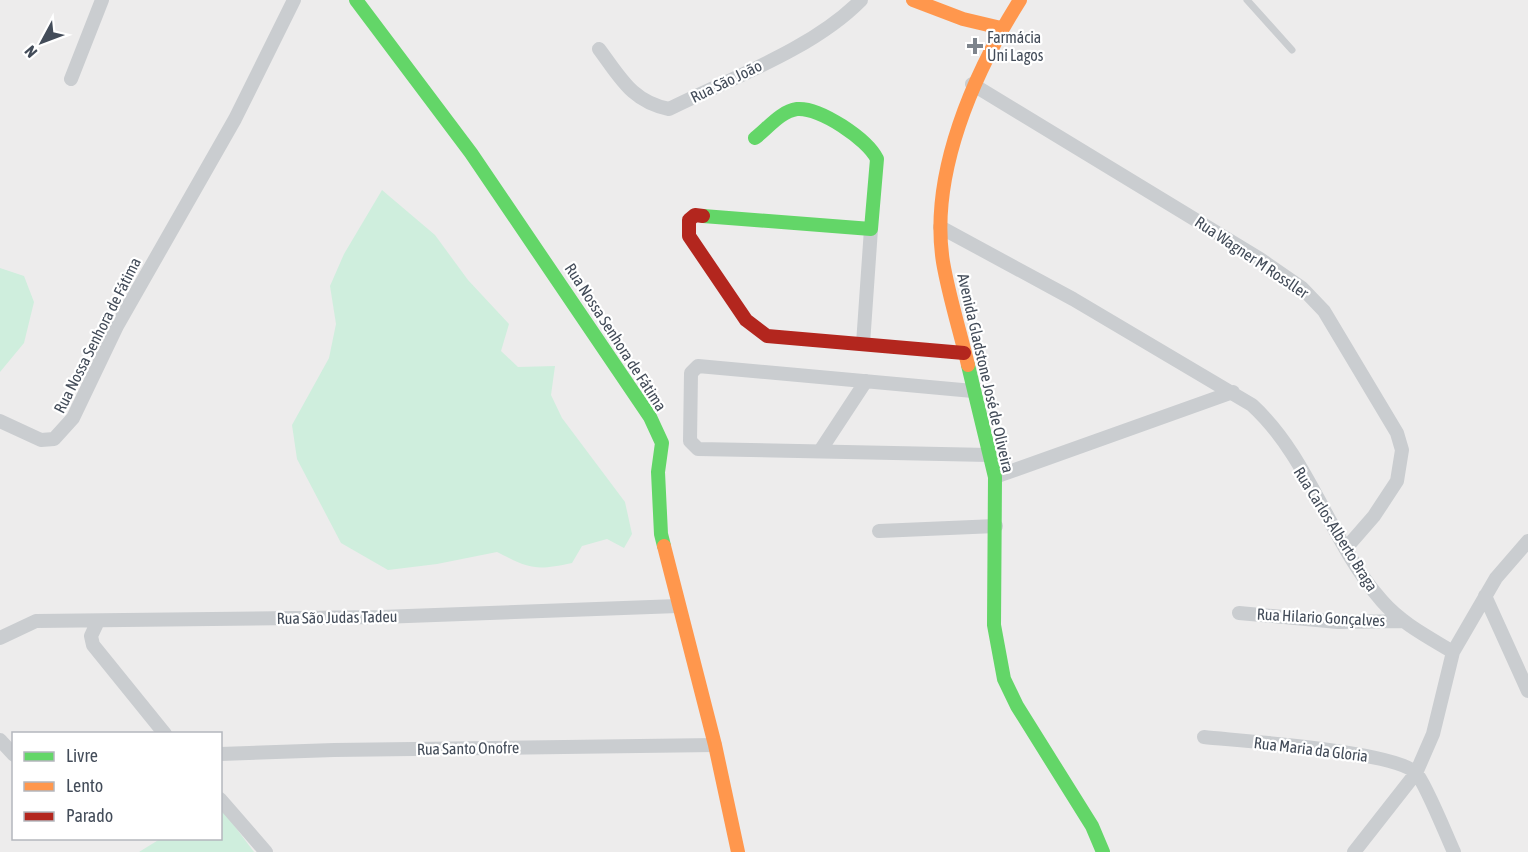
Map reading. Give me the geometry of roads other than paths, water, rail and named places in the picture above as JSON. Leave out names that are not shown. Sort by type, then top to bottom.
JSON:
[{"type":"street","points":[[71,80],[102,0]]},
{"type":"street","name":"Rua Nossa Senhora de Fátima","points":[[0,420],[41,440],[54,439],[73,418],[117,326],[236,119],[294,0]]},
{"type":"street","name":"Rua Nossa Senhora de Fátima","points":[[356,0],[425,90],[520,223],[650,417],[662,443],[658,472],[661,534],[715,745],[738,852]]},
{"type":"street","name":"Rua São João","points":[[599,49],[635,96],[656,106],[669,109],[801,44],[833,25],[861,0]]},
{"type":"street","points":[[913,0],[963,19],[1001,28]]},
{"type":"street","name":"Avenida Gladstone José de Oliveira","points":[[1020,0],[1001,28],[972,84],[946,169],[940,227],[946,280],[994,477],[996,526],[994,625],[1004,680],[1017,706],[1092,826],[1103,852]]},
{"type":"street","name":"Rua Wagner M Rossller","points":[[972,84],[1260,259],[1302,288],[1324,311],[1398,433],[1402,450],[1397,481],[1388,498],[1347,547]]},
{"type":"street","points":[[755,138],[789,111],[799,108],[810,111],[849,131],[868,145],[877,160],[863,344]]},
{"type":"street","points":[[871,229],[695,215],[687,227],[689,236],[746,320],[756,330],[767,336],[964,353]]},
{"type":"street","name":"Rua Carlos Alberto Braga","points":[[940,227],[1073,299],[1252,405],[1275,430],[1369,585],[1402,621],[1453,652]]},
{"type":"street","points":[[974,391],[698,366],[693,371],[690,441],[698,449],[989,455]]},
{"type":"street","points":[[820,451],[866,381]]},
{"type":"street","points":[[994,477],[1233,392]]},
{"type":"street","points":[[879,531],[996,526]]},
{"type":"street","points":[[1354,852],[1416,773],[1433,734],[1453,652],[1496,578],[1528,541]]},
{"type":"street","points":[[1485,596],[1528,691]]},
{"type":"street","name":"Rua São Judas Tadeu","points":[[0,638],[36,621],[381,617],[678,606]]},
{"type":"street","name":"Rua Hilario Gonçalves","points":[[1239,613],[1338,622],[1402,621]]},
{"type":"street","points":[[98,621],[90,636],[93,645],[163,732]]},
{"type":"street","name":"Rua Maria da Gloria","points":[[1204,737],[1367,755],[1416,773]]},
{"type":"street","points":[[0,740],[12,753]]},
{"type":"street","name":"Rua Santo Onofre","points":[[222,754],[334,750],[715,745]]},
{"type":"street","points":[[1416,773],[1454,852]]},
{"type":"street","points":[[222,802],[266,852]]},
{"type":"lane","points":[[1247,0],[1292,50]]},
{"type":"place","name":"Farmácia Uni Lagos","points":[[975,46]]}]
